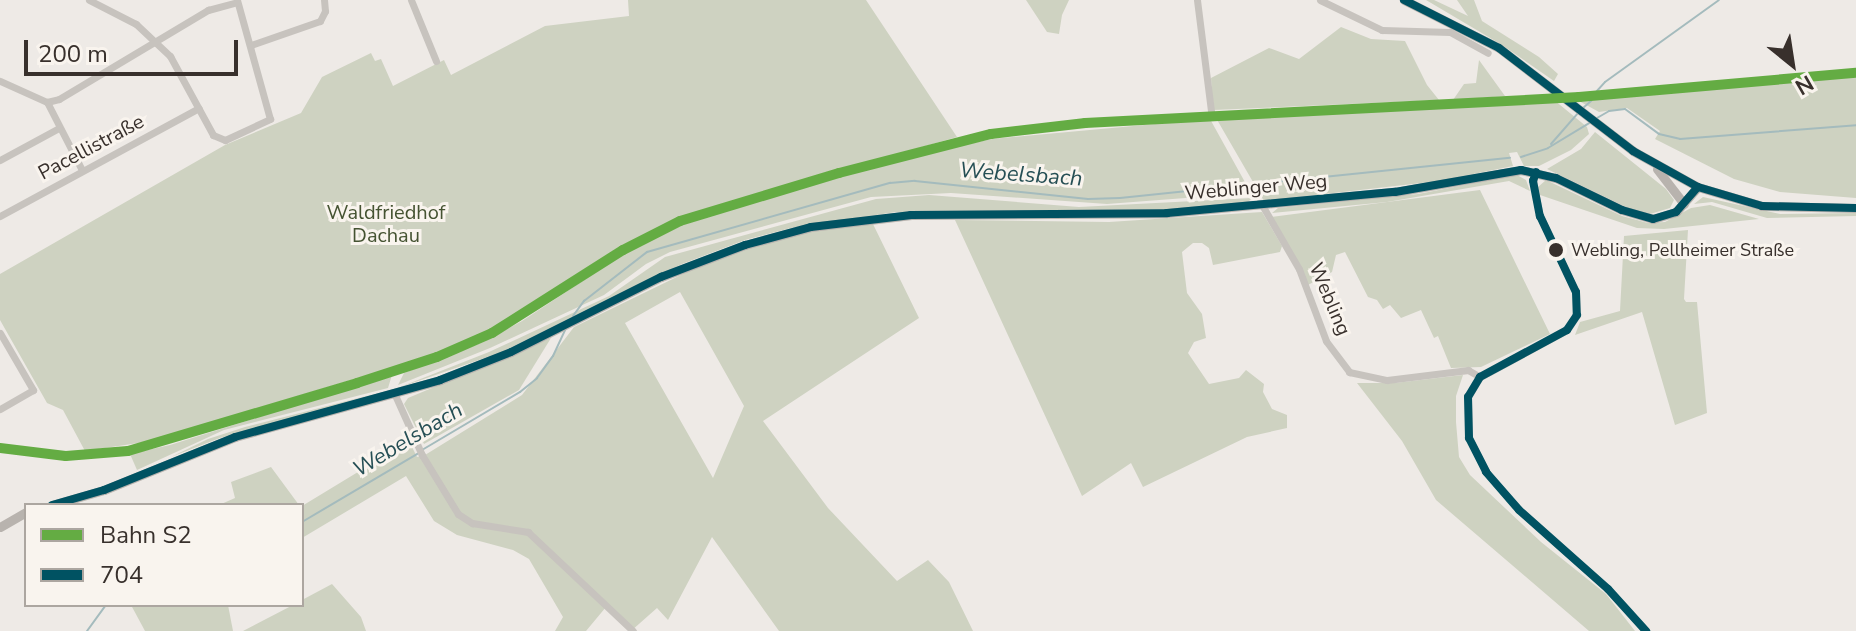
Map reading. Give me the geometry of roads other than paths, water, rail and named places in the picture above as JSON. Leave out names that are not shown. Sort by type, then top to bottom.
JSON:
[{"type":"street","points":[[47,102],[154,41],[208,10],[237,1],[270,114],[266,124],[217,140],[170,56],[154,41],[136,24],[89,0]]},
{"type":"street","points":[[251,45],[320,21],[325,11],[324,0]]},
{"type":"street","points":[[411,0],[436,61]]},
{"type":"street","points":[[1197,0],[1211,111]]},
{"type":"street","points":[[1320,0],[1382,30],[1450,32],[1488,53]]},
{"type":"street","points":[[1404,0],[1499,48],[1652,164],[1698,187],[1762,206],[1856,208]]},
{"type":"street","points":[[0,81],[47,102],[82,170]]},
{"type":"street","name":"Pacellistraße","points":[[0,216],[199,108]]},
{"type":"street","points":[[0,160],[59,128]]},
{"type":"street","points":[[1652,164],[1684,204],[1698,187]]},
{"type":"street","name":"Weblinger Weg","points":[[59,503],[104,490],[235,437],[395,395],[511,352],[709,257],[767,238],[842,221],[911,215],[1167,213],[1395,192],[1508,171],[1536,172],[1636,216],[1666,216],[1684,204]]},
{"type":"street","points":[[1536,172],[1533,181],[1540,216],[1576,292],[1577,315],[1567,330],[1480,377],[1468,397],[1467,428],[1472,448],[1486,472],[1519,510],[1608,589],[1646,631]]},
{"type":"street","name":"Webling","points":[[1262,205],[1299,269],[1326,341],[1349,372],[1387,380],[1468,370],[1480,377]]},
{"type":"street","points":[[0,333],[33,390],[0,409]]},
{"type":"street","points":[[395,395],[420,451],[458,514],[472,523],[528,532],[633,631]]},
{"type":"street","points":[[0,527],[24,513]]},
{"type":"waterway","points":[[1596,92],[1605,82],[1719,0]]},
{"type":"waterway","points":[[1583,108],[1591,101]]},
{"type":"waterway","name":"Webelsbach","points":[[1597,118],[1609,111],[1625,109],[1659,134],[1680,139],[1856,125]]},
{"type":"waterway","points":[[1551,144],[1578,113]]},
{"type":"waterway","name":"Webelsbach","points":[[1521,157],[1548,148],[1591,122]]},
{"type":"waterway","name":"Webelsbach","points":[[573,316],[584,301],[647,252],[890,183],[915,181],[1088,199],[1120,198],[1510,158]]},
{"type":"waterway","name":"Webelsbach","points":[[422,450],[520,392],[537,378],[553,356],[566,328]]},
{"type":"waterway","name":"Webelsbach","points":[[304,521],[417,454]]},
{"type":"waterway","name":"Webelsbach","points":[[87,631],[105,607]]},
{"type":"rail line","name":"S2","points":[[0,448],[66,456],[128,451],[357,383],[437,357],[492,333],[623,250],[680,221],[839,173],[991,134],[1085,123],[1579,97],[1856,73]]},
{"type":"place","name":"Webling, Pellheimer Straße","points":[[1556,250]]},
{"type":"park label","name":"Waldfriedhof Dachau","points":[[386,224]]}]
